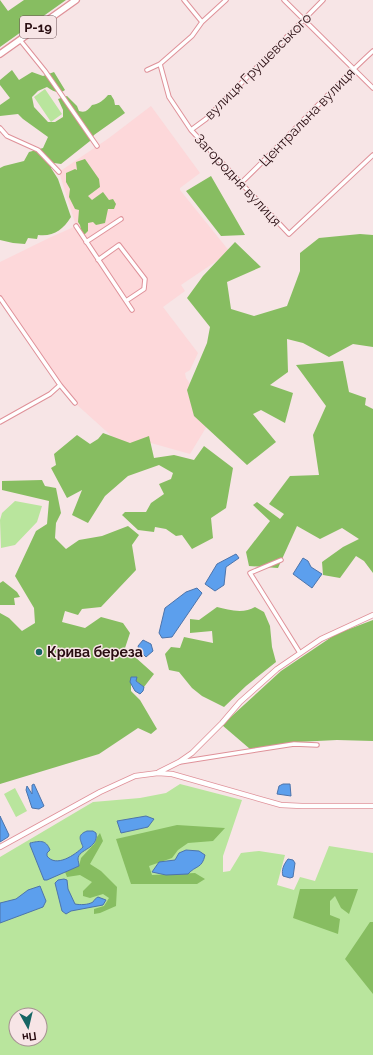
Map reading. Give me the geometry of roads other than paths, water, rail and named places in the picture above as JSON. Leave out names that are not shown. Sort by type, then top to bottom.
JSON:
[{"type":"main road","name":"Р-19","points":[[0,54],[76,0]]},
{"type":"street","points":[[184,0],[202,22]]},
{"type":"street","points":[[147,70],[160,64],[192,36],[202,22],[226,0]]},
{"type":"street","points":[[284,0],[373,88]]},
{"type":"street","name":"вулиця Грушевського","points":[[191,130],[206,119],[323,0]]},
{"type":"street","points":[[20,40],[45,71],[97,146]]},
{"type":"street","name":"Центральна вулиця","points":[[242,182],[353,69],[373,52]]},
{"type":"street","name":"Загородня вулиця","points":[[160,64],[169,97],[191,130],[242,182],[289,234],[373,155]]},
{"type":"street","points":[[0,128],[7,136],[38,150],[59,172]]},
{"type":"street","points":[[86,242],[121,219]]},
{"type":"street","points":[[76,226],[132,310]]},
{"type":"street","points":[[98,260],[119,245],[144,279],[144,289],[126,301]]},
{"type":"street","points":[[0,298],[60,385],[75,403]]},
{"type":"street","points":[[0,422],[50,394],[60,385]]},
{"type":"street","points":[[281,560],[250,573],[300,653]]},
{"type":"street","points":[[158,773],[192,753],[240,702],[277,669],[321,639],[373,615]]},
{"type":"street","points":[[177,763],[294,744],[317,745]]},
{"type":"street","points":[[175,775],[174,770],[177,763]]},
{"type":"street","points":[[0,847],[100,792],[135,776],[158,773],[175,775],[281,805],[373,806]]},
{"type":"water","points":[[236,554],[239,558],[226,567],[224,585],[215,591],[205,584],[217,564]]},
{"type":"water","points":[[303,558],[308,561],[311,567],[322,574],[312,588],[293,574]]},
{"type":"water","points":[[197,588],[202,593],[172,637],[162,638],[159,633],[165,608],[186,592]]},
{"type":"water","points":[[143,640],[151,644],[153,651],[146,657],[139,650],[138,646]]},
{"type":"water","points":[[131,677],[137,677],[136,681],[144,687],[140,694],[135,691],[130,682]]},
{"type":"water","points":[[34,784],[44,806],[39,809],[32,808],[26,790],[27,786],[32,794],[32,785]]},
{"type":"water","points":[[283,784],[290,784],[291,796],[277,794],[279,786]]},
{"type":"water","points":[[0,816],[9,835],[0,842]]},
{"type":"water","points":[[146,816],[154,819],[148,827],[121,833],[117,821]]},
{"type":"water","points":[[87,831],[93,831],[96,833],[96,838],[92,846],[79,856],[79,866],[44,880],[30,843],[39,841],[44,842],[50,850],[47,853],[47,856],[55,861],[60,861],[70,857],[83,847],[80,838],[82,834]]},
{"type":"water","points":[[186,850],[199,851],[205,855],[202,863],[188,874],[166,875],[152,872],[159,862],[175,860],[179,853]]},
{"type":"water","points":[[288,859],[293,860],[295,863],[293,877],[290,878],[283,876],[282,874],[283,867]]},
{"type":"water","points":[[58,880],[67,880],[68,889],[75,904],[89,904],[98,897],[106,900],[103,905],[71,911],[66,914],[62,911],[55,883]]},
{"type":"water","points":[[40,886],[46,901],[43,907],[0,923],[0,903],[16,899],[28,890]]},
{"type":"place","name":"Крива береза","points":[[39,652]]}]
